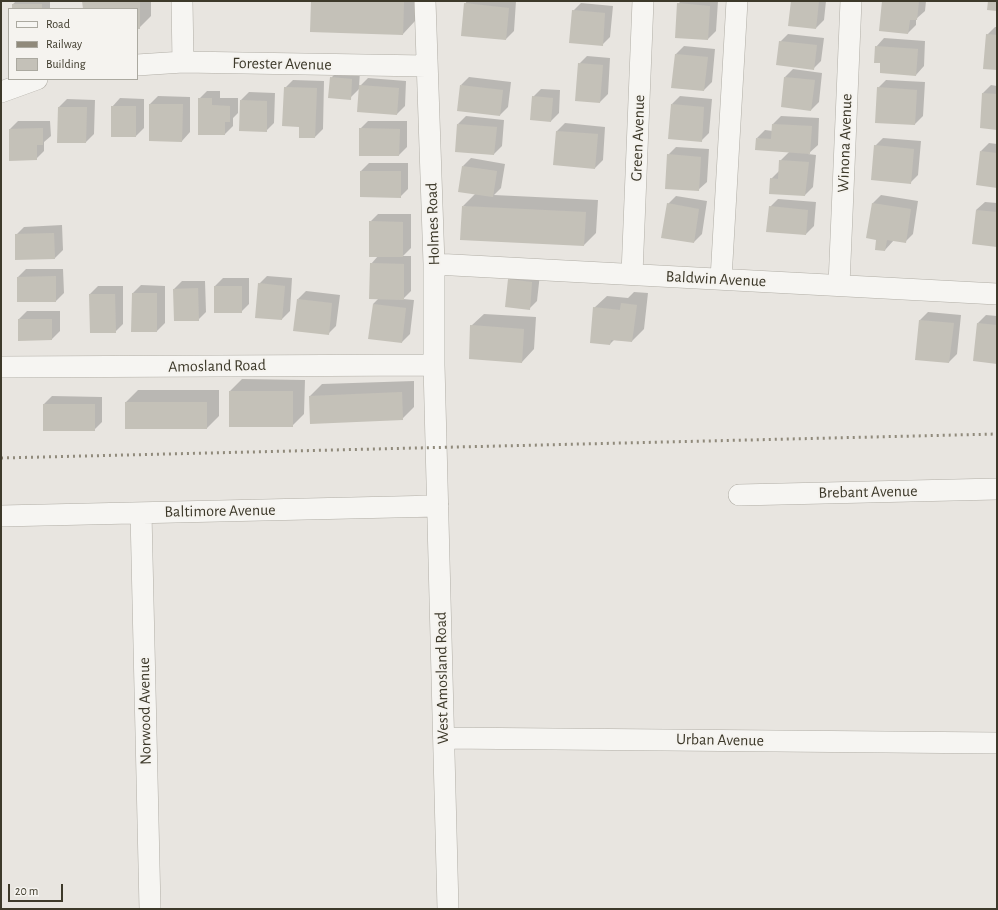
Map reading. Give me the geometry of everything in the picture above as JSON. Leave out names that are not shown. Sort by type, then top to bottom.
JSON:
[{"type":"street","points":[[182,1],[183,62]]},
{"type":"street","name":"Holmes Road","points":[[425,1],[426,66],[434,264],[434,365],[437,447]]},
{"type":"street","name":"Green Avenue","points":[[632,274],[643,1]]},
{"type":"street","points":[[721,279],[737,1]]},
{"type":"street","name":"Winona Avenue","points":[[839,286],[851,1]]},
{"type":"street","name":"Forester Avenue","points":[[138,65],[183,62],[426,66]]},
{"type":"street","points":[[1,92],[35,80]]},
{"type":"street","name":"Baldwin Avenue","points":[[434,264],[997,294]]},
{"type":"street","name":"Amosland Road","points":[[1,367],[434,365]]},
{"type":"street","name":"West Amosland Road","points":[[437,447],[448,909]]},
{"type":"street","name":"Brebant Avenue","points":[[739,495],[997,489]]},
{"type":"street","name":"Baltimore Avenue","points":[[1,516],[438,506]]},
{"type":"street","name":"Norwood Avenue","points":[[141,513],[150,909]]},
{"type":"street","name":"Urban Avenue","points":[[444,738],[997,743]]},
{"type":"building","points":[[82,1],[140,1],[140,29],[138,29],[138,8],[83,8]]},
{"type":"building","points":[[311,1],[404,1],[403,35],[310,32]]},
{"type":"building","points":[[791,1],[819,1],[816,29],[788,26]]},
{"type":"building","points":[[882,1],[919,1],[917,20],[910,20],[908,34],[879,31]]},
{"type":"building","points":[[988,1],[997,1],[997,11],[987,10]]},
{"type":"building","points":[[464,3],[509,8],[506,40],[461,36]]},
{"type":"building","points":[[677,3],[710,6],[708,40],[675,38]]},
{"type":"building","points":[[12,4],[42,4],[42,8],[12,8]]},
{"type":"building","points":[[572,10],[605,13],[603,46],[569,43]]},
{"type":"building","points":[[986,34],[997,35],[997,70],[983,69]]},
{"type":"building","points":[[779,41],[817,45],[814,70],[776,65]]},
{"type":"building","points":[[875,46],[918,49],[916,76],[880,73],[880,63],[874,63]]},
{"type":"building","points":[[675,54],[708,57],[704,91],[671,88]]},
{"type":"building","points":[[578,63],[603,65],[600,103],[575,101]]},
{"type":"building","points":[[330,77],[352,79],[351,100],[328,98]]},
{"type":"building","points":[[784,77],[815,80],[811,111],[781,107]]},
{"type":"building","points":[[359,85],[399,88],[397,115],[357,112]]},
{"type":"building","points":[[460,85],[503,90],[500,116],[457,111]]},
{"type":"building","points":[[284,87],[317,88],[315,138],[299,138],[299,127],[282,126]]},
{"type":"building","points":[[877,87],[917,90],[915,125],[875,123]]},
{"type":"building","points":[[982,93],[997,94],[997,130],[980,128]]},
{"type":"building","points":[[532,96],[553,98],[551,122],[530,120]]},
{"type":"building","points":[[198,98],[212,98],[212,105],[230,106],[230,122],[225,122],[225,135],[198,135]]},
{"type":"building","points":[[240,100],[267,101],[267,132],[239,131]]},
{"type":"building","points":[[149,104],[183,104],[182,142],[149,141]]},
{"type":"building","points":[[671,104],[704,107],[702,142],[668,139]]},
{"type":"building","points":[[111,106],[136,106],[136,137],[111,137]]},
{"type":"building","points":[[58,107],[87,107],[86,143],[57,143]]},
{"type":"building","points":[[457,124],[497,127],[494,155],[455,152]]},
{"type":"building","points":[[772,124],[812,126],[810,154],[755,150],[756,138],[771,139]]},
{"type":"building","points":[[43,128],[43,145],[37,145],[37,160],[9,161],[9,129]]},
{"type":"building","points":[[359,128],[400,129],[399,156],[359,156]]},
{"type":"building","points":[[556,131],[598,134],[595,169],[553,165]]},
{"type":"building","points":[[874,145],[914,149],[911,184],[871,180]]},
{"type":"building","points":[[980,151],[997,153],[997,188],[976,185]]},
{"type":"building","points":[[667,154],[701,157],[699,191],[665,189]]},
{"type":"building","points":[[779,160],[809,162],[805,196],[769,194],[770,178],[778,179]]},
{"type":"building","points":[[462,166],[497,171],[493,197],[458,192]]},
{"type":"building","points":[[360,171],[401,171],[401,198],[360,197]]},
{"type":"building","points":[[667,203],[699,209],[694,243],[661,238]]},
{"type":"building","points":[[872,203],[911,209],[906,243],[887,240],[885,251],[875,250],[876,240],[866,238]]},
{"type":"building","points":[[462,206],[586,212],[584,246],[460,240]]},
{"type":"building","points":[[769,206],[808,210],[806,235],[766,232]]},
{"type":"building","points":[[976,210],[997,212],[997,247],[972,244]]},
{"type":"building","points":[[369,221],[403,222],[403,257],[369,257]]},
{"type":"building","points":[[54,233],[55,259],[15,260],[15,234]]},
{"type":"building","points":[[370,263],[404,264],[404,300],[369,299]]},
{"type":"building","points":[[56,276],[56,302],[17,302],[17,277]]},
{"type":"building","points":[[508,279],[532,282],[530,310],[505,307]]},
{"type":"building","points":[[258,283],[285,286],[282,320],[255,318]]},
{"type":"building","points":[[214,286],[242,286],[242,313],[214,313]]},
{"type":"building","points":[[198,288],[199,321],[174,321],[173,289]]},
{"type":"building","points":[[132,293],[157,293],[157,332],[131,332]]},
{"type":"building","points":[[89,294],[115,294],[116,333],[90,333]]},
{"type":"building","points":[[297,299],[332,303],[329,335],[293,331]]},
{"type":"building","points":[[621,303],[637,305],[632,342],[611,340],[610,345],[590,343],[593,307],[620,310]]},
{"type":"building","points":[[373,304],[406,308],[402,343],[368,339]]},
{"type":"building","points":[[18,319],[52,319],[52,340],[18,341]]},
{"type":"building","points":[[919,320],[954,323],[949,363],[915,360]]},
{"type":"building","points":[[977,323],[997,325],[997,364],[973,361]]},
{"type":"building","points":[[470,325],[524,329],[522,363],[469,359]]},
{"type":"building","points":[[229,391],[293,391],[293,427],[229,427]]},
{"type":"building","points":[[402,392],[403,420],[310,424],[309,396]]},
{"type":"building","points":[[125,402],[207,402],[207,429],[125,429]]},
{"type":"building","points":[[43,404],[95,404],[95,431],[43,431]]},
{"type":"railway","points":[[1,458],[997,434]]}]
